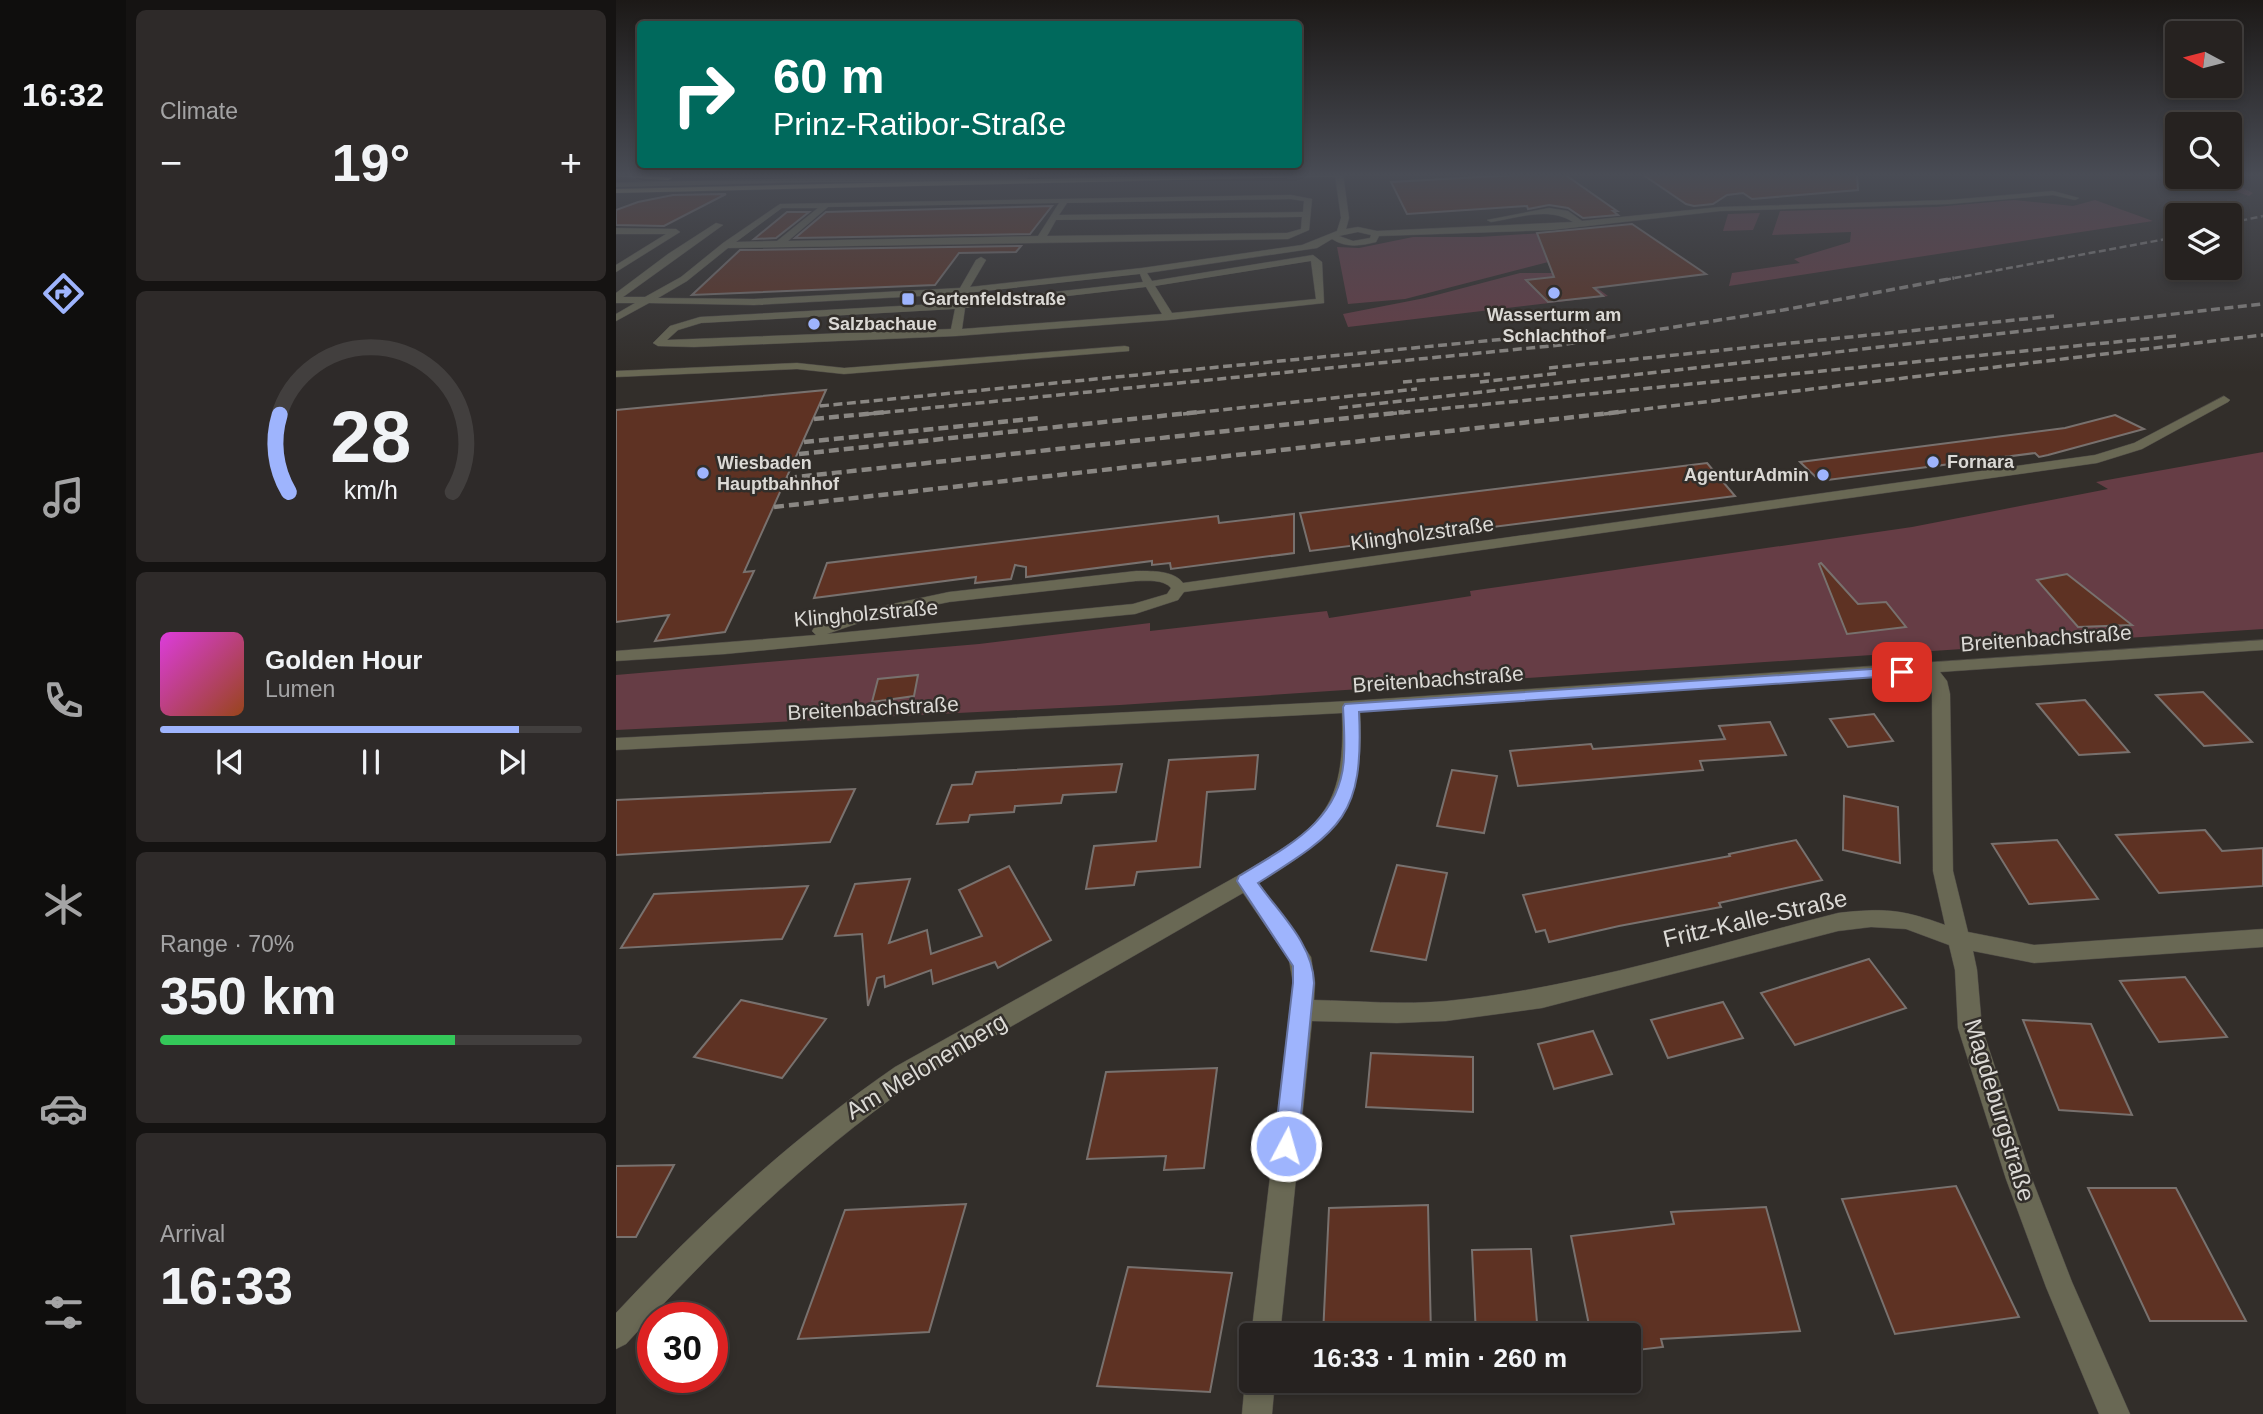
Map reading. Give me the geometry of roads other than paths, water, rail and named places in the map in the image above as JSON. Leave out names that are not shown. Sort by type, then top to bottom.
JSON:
[{"type":"street","points":[[616,269],[663,240]]},
{"type":"street","points":[[616,299],[696,240]]},
{"type":"street","points":[[616,319],[684,279],[733,240]]},
{"type":"street","points":[[779,244],[784,240]]},
{"type":"street","points":[[726,245],[989,240]]},
{"type":"street","points":[[616,319],[651,310],[720,302],[963,291],[1142,271],[1305,246],[1325,240]]},
{"type":"street","points":[[1353,240],[1364,243],[1373,240]]},
{"type":"street","points":[[616,279],[653,256]]},
{"type":"street","points":[[1312,258],[1317,262],[1321,301],[1168,317],[956,333],[694,344],[658,343],[674,328],[700,320],[960,306],[1150,284],[1312,258]]},
{"type":"street","points":[[956,333],[963,291],[981,260]]},
{"type":"street","points":[[1142,271],[1168,317]]},
{"type":"street","points":[[616,299],[720,302]]},
{"type":"street","points":[[616,374],[797,366],[844,370],[1125,349]]},
{"type":"street","points":[[616,387],[673,371]]},
{"type":"street","name":"Klingholzstraße","points":[[616,656],[1135,609],[1173,597],[1179,588],[2097,458],[2138,446],[2224,400]]},
{"type":"street","points":[[790,641],[875,612],[949,597],[1136,576],[1155,576],[1174,581],[1179,588]]},
{"type":"street","name":"Breitenbachstraße","points":[[616,744],[1351,707],[1930,670],[2263,645]]},
{"type":"street","name":"Magdeburgstraße","points":[[1930,670],[1938,681],[1941,694],[1943,871],[1966,970],[1970,1028],[1991,1096],[2060,1287],[2115,1414]]},
{"type":"street","name":"Am Melonenberg","points":[[616,1334],[748,1197],[849,1110],[904,1075],[1307,844],[1337,810],[1346,791],[1353,758],[1351,707]]},
{"type":"street","points":[[1246,881],[1300,957],[1304,983],[1266,1323]]},
{"type":"street","name":"Fritz-Kalle-Straße","points":[[1300,1010],[1397,1013],[1446,1011],[1529,1000],[1838,922],[1871,918],[1907,920],[1958,939],[2034,954],[2263,938]]},
{"type":"street","points":[[1257,1414],[1260,1393]]},
{"type":"railway","points":[[1944,280],[2161,240]]},
{"type":"railway","points":[[868,414],[1560,345],[1783,310],[1954,278]]},
{"type":"railway","points":[[1339,408],[2263,304]]},
{"type":"railway","points":[[1549,368],[2054,316]]},
{"type":"railway","points":[[820,406],[1587,331]]},
{"type":"railway","points":[[1604,414],[2263,335]]},
{"type":"railway","points":[[1388,414],[2176,336]]},
{"type":"railway","points":[[1480,382],[1560,373]]},
{"type":"railway","points":[[1403,382],[1490,374]]},
{"type":"railway","points":[[1183,414],[1417,389]]},
{"type":"railway","points":[[814,419],[886,412]]},
{"type":"railway","points":[[799,454],[1199,412]]},
{"type":"railway","points":[[787,478],[1404,412]]},
{"type":"railway","points":[[774,507],[1619,412]]},
{"type":"railway","points":[[804,442],[1041,418]]},
{"type":"place","name":"Wasserturm am Schlachthof","points":[[1554,293]]},
{"type":"place","name":"Gartenfeldstraße","points":[[908,299]]},
{"type":"place","name":"Salzbachaue","points":[[814,324]]},
{"type":"place","name":"Fornara","points":[[1933,462]]},
{"type":"place","name":"Wiesbaden Hauptbahnhof","points":[[703,473]]},
{"type":"place","name":"AgenturAdmin","points":[[1823,475]]}]
